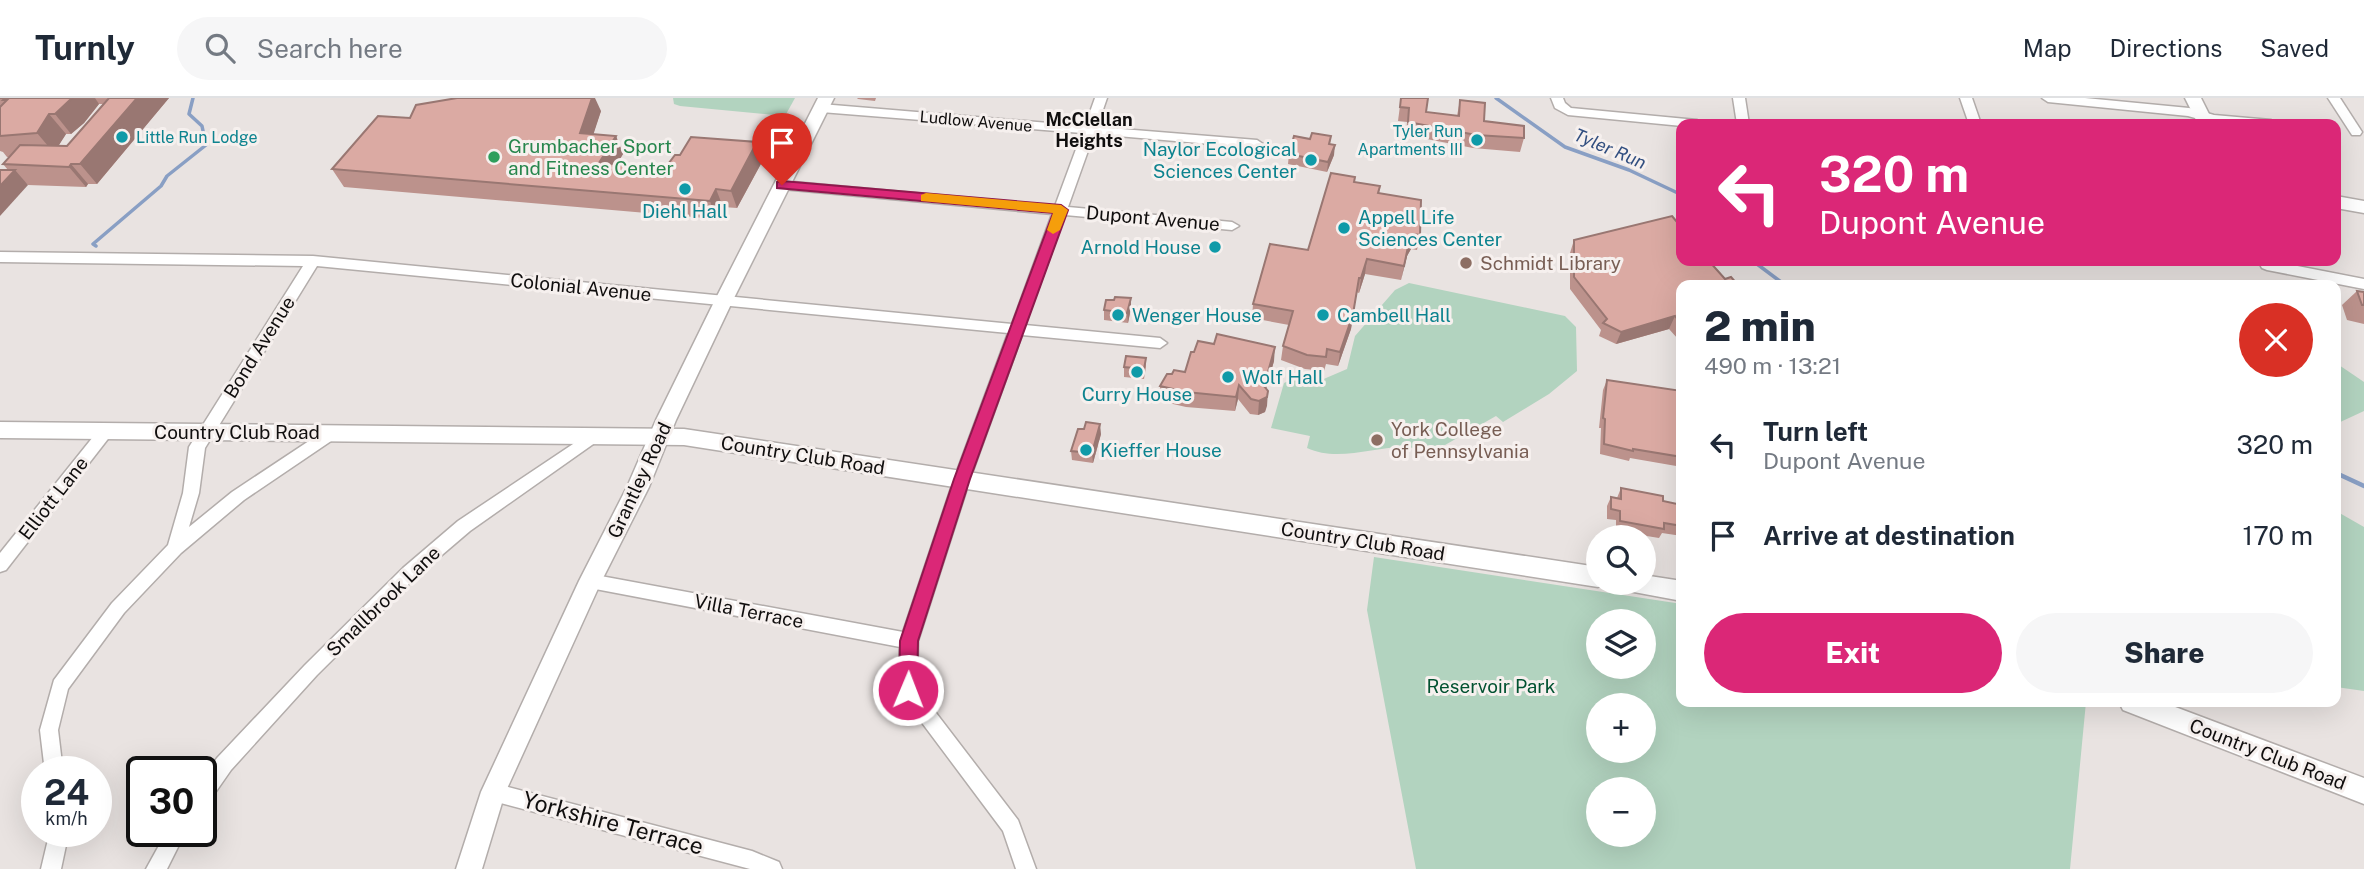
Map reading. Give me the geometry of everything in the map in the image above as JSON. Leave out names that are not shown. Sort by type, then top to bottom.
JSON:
[{"type":"main road","name":"Country Club Road","points":[[0,430],[697,438],[1586,575]]},
{"type":"main road","points":[[1656,587],[1676,590]]},
{"type":"main road","name":"Country Club Road","points":[[2145,707],[2364,791]]},
{"type":"street","points":[[1026,869],[1011,826],[908,690],[909,641],[962,479],[1101,98]]},
{"type":"street","points":[[1739,98],[1742,119]]},
{"type":"street","points":[[1966,98],[1973,119]]},
{"type":"street","points":[[2048,98],[2197,119]]},
{"type":"street","points":[[2193,98],[2204,119]]},
{"type":"street","points":[[2334,98],[2360,133]]},
{"type":"street","name":"Ludlow Avenue","points":[[823,103],[1090,131],[1258,144]]},
{"type":"street","name":"Grantley Road","points":[[469,869],[493,792],[590,581],[638,487],[659,436],[724,300],[823,103]]},
{"type":"street","points":[[1559,103],[1676,121]]},
{"type":"street","points":[[2341,131],[2360,133]]},
{"type":"street","name":"Dupont Avenue","points":[[782,185],[1232,226]]},
{"type":"street","points":[[2341,203],[2364,207]]},
{"type":"street","points":[[0,270],[6,257]]},
{"type":"street","name":"Colonial Avenue","points":[[6,257],[313,261],[1160,343]]},
{"type":"street","name":"Bond Avenue","points":[[175,548],[191,493],[197,447],[313,261]]},
{"type":"street","points":[[2280,266],[2364,284]]},
{"type":"street","name":"Elliott Lane","points":[[0,565],[106,431]]},
{"type":"street","points":[[52,756],[49,730],[60,686],[118,608],[175,548],[238,496],[332,433]]},
{"type":"street","name":"Smallbrook Lane","points":[[217,775],[311,670],[409,573],[464,526],[594,436]]},
{"type":"street","name":"Villa Terrace","points":[[590,581],[909,641]]},
{"type":"street","name":"Yorkshire Terrace","points":[[493,792],[752,860],[772,869]]},
{"type":"street","points":[[51,869],[56,847]]},
{"type":"street","points":[[156,869],[168,847]]},
{"type":"green space","points":[[673,98],[795,98],[785,116],[680,106],[674,104]]},
{"type":"green space","points":[[1409,283],[1565,316],[1576,327],[1577,371],[1549,394],[1503,422],[1496,416],[1431,453],[1405,447],[1330,454],[1307,448],[1310,436],[1271,428],[1284,383],[1297,377],[1319,381],[1347,369],[1355,336],[1395,290]]},
{"type":"green space","points":[[2341,366],[2364,382],[2364,411],[2341,422]]},
{"type":"green space","points":[[2341,514],[2364,527],[2364,691],[2341,688]]},
{"type":"green space","name":"Reservoir Park","points":[[1374,557],[1586,589],[1586,595],[1623,595],[1676,603],[1676,707],[2086,707],[2070,869],[1416,869],[1367,610]]},
{"type":"building","points":[[72,98],[55,114],[49,114],[37,133],[0,136],[0,107],[7,100],[3,100]]},
{"type":"building","points":[[109,98],[137,98],[80,164],[71,164],[69,167],[3,164],[20,145],[67,146]]},
{"type":"building","points":[[457,98],[592,98],[580,133],[616,136],[599,163],[665,168],[675,155],[680,155],[691,137],[757,142],[731,191],[716,189],[710,201],[332,169],[378,116],[410,118],[416,105]]},
{"type":"building","points":[[1401,98],[1428,98],[1426,112],[1459,116],[1460,100],[1485,103],[1484,121],[1524,126],[1524,138],[1476,135],[1408,122],[1409,108],[1400,107]]},
{"type":"building","points":[[1312,133],[1331,136],[1329,144],[1335,145],[1328,162],[1289,154],[1294,136],[1310,139]]},
{"type":"building","points":[[0,170],[15,170],[0,186]]},
{"type":"building","points":[[1331,173],[1355,177],[1354,182],[1380,186],[1378,193],[1421,200],[1420,235],[1413,234],[1404,266],[1367,259],[1359,278],[1353,314],[1340,352],[1327,349],[1326,357],[1307,355],[1283,346],[1293,311],[1253,304],[1270,244],[1308,250]]},
{"type":"building","points":[[1672,216],[1676,221],[1676,266],[1713,266],[1725,279],[1731,277],[1734,280],[1676,280],[1676,317],[1621,332],[1603,323],[1607,319],[1574,277],[1574,240]]},
{"type":"building","points":[[2357,291],[2364,292],[2364,305],[2362,305]]},
{"type":"building","points":[[1115,297],[1131,298],[1127,313],[1104,310],[1106,300],[1114,300]]},
{"type":"building","name":"Wolf Hall","points":[[1217,334],[1275,347],[1264,386],[1268,391],[1267,397],[1259,401],[1251,399],[1239,385],[1236,397],[1186,392],[1160,386],[1167,374],[1172,374],[1174,370],[1185,372],[1191,352],[1194,352],[1198,341],[1214,344]]},
{"type":"building","points":[[1126,356],[1146,358],[1144,369],[1124,367]]},
{"type":"building","points":[[1607,380],[1676,390],[1676,456],[1633,451],[1604,444],[1603,418]]},
{"type":"building","points":[[1086,422],[1100,424],[1092,453],[1071,451],[1078,429],[1084,429]]},
{"type":"building","points":[[1621,488],[1663,496],[1663,501],[1676,504],[1676,525],[1664,523],[1664,529],[1656,528],[1656,525],[1620,521],[1620,511],[1611,509],[1611,497],[1621,499]]},
{"type":"waterway","points":[[96,246],[93,244],[161,186],[167,176],[206,145],[202,126],[189,114],[193,98]]},
{"type":"waterway","name":"Tyler Run","points":[[1496,98],[1565,147],[1629,170],[1676,192]]},
{"type":"waterway","name":"Tyler Run","points":[[1760,266],[1778,280]]},
{"type":"waterway","name":"Tyler Run","points":[[2341,475],[2364,486]]},
{"type":"slow traffic","points":[[926,198],[1061,210],[1053,230]]},
{"type":"place","name":"Little Run Lodge","points":[[122,137]]},
{"type":"place","name":"Tyler Run Apartments III","points":[[1477,140]]},
{"type":"place","name":"Grumbacher Sport and Fitness Center","points":[[494,157]]},
{"type":"place","name":"Naylor Ecological Sciences Center","points":[[1311,160]]},
{"type":"place","name":"Diehl Hall","points":[[685,189]]},
{"type":"place","name":"Appell Life Sciences Center","points":[[1344,228]]},
{"type":"place","name":"Arnold House","points":[[1215,247]]},
{"type":"place","name":"Schmidt Library","points":[[1466,263]]},
{"type":"place","name":"Wenger House","points":[[1118,315]]},
{"type":"place","name":"Cambell Hall","points":[[1323,315]]},
{"type":"place","name":"Curry House","points":[[1137,372]]},
{"type":"place","name":"Wolf Hall","points":[[1228,377]]},
{"type":"place","name":"York College of Pennsylvania","points":[[1377,440]]},
{"type":"place","name":"Kieffer House","points":[[1086,450]]},
{"type":"district","name":"McClellan Heights","points":[[1089,130]]},
{"type":"route","points":[[782,185],[1061,210],[962,479],[909,641],[908,690]]}]
